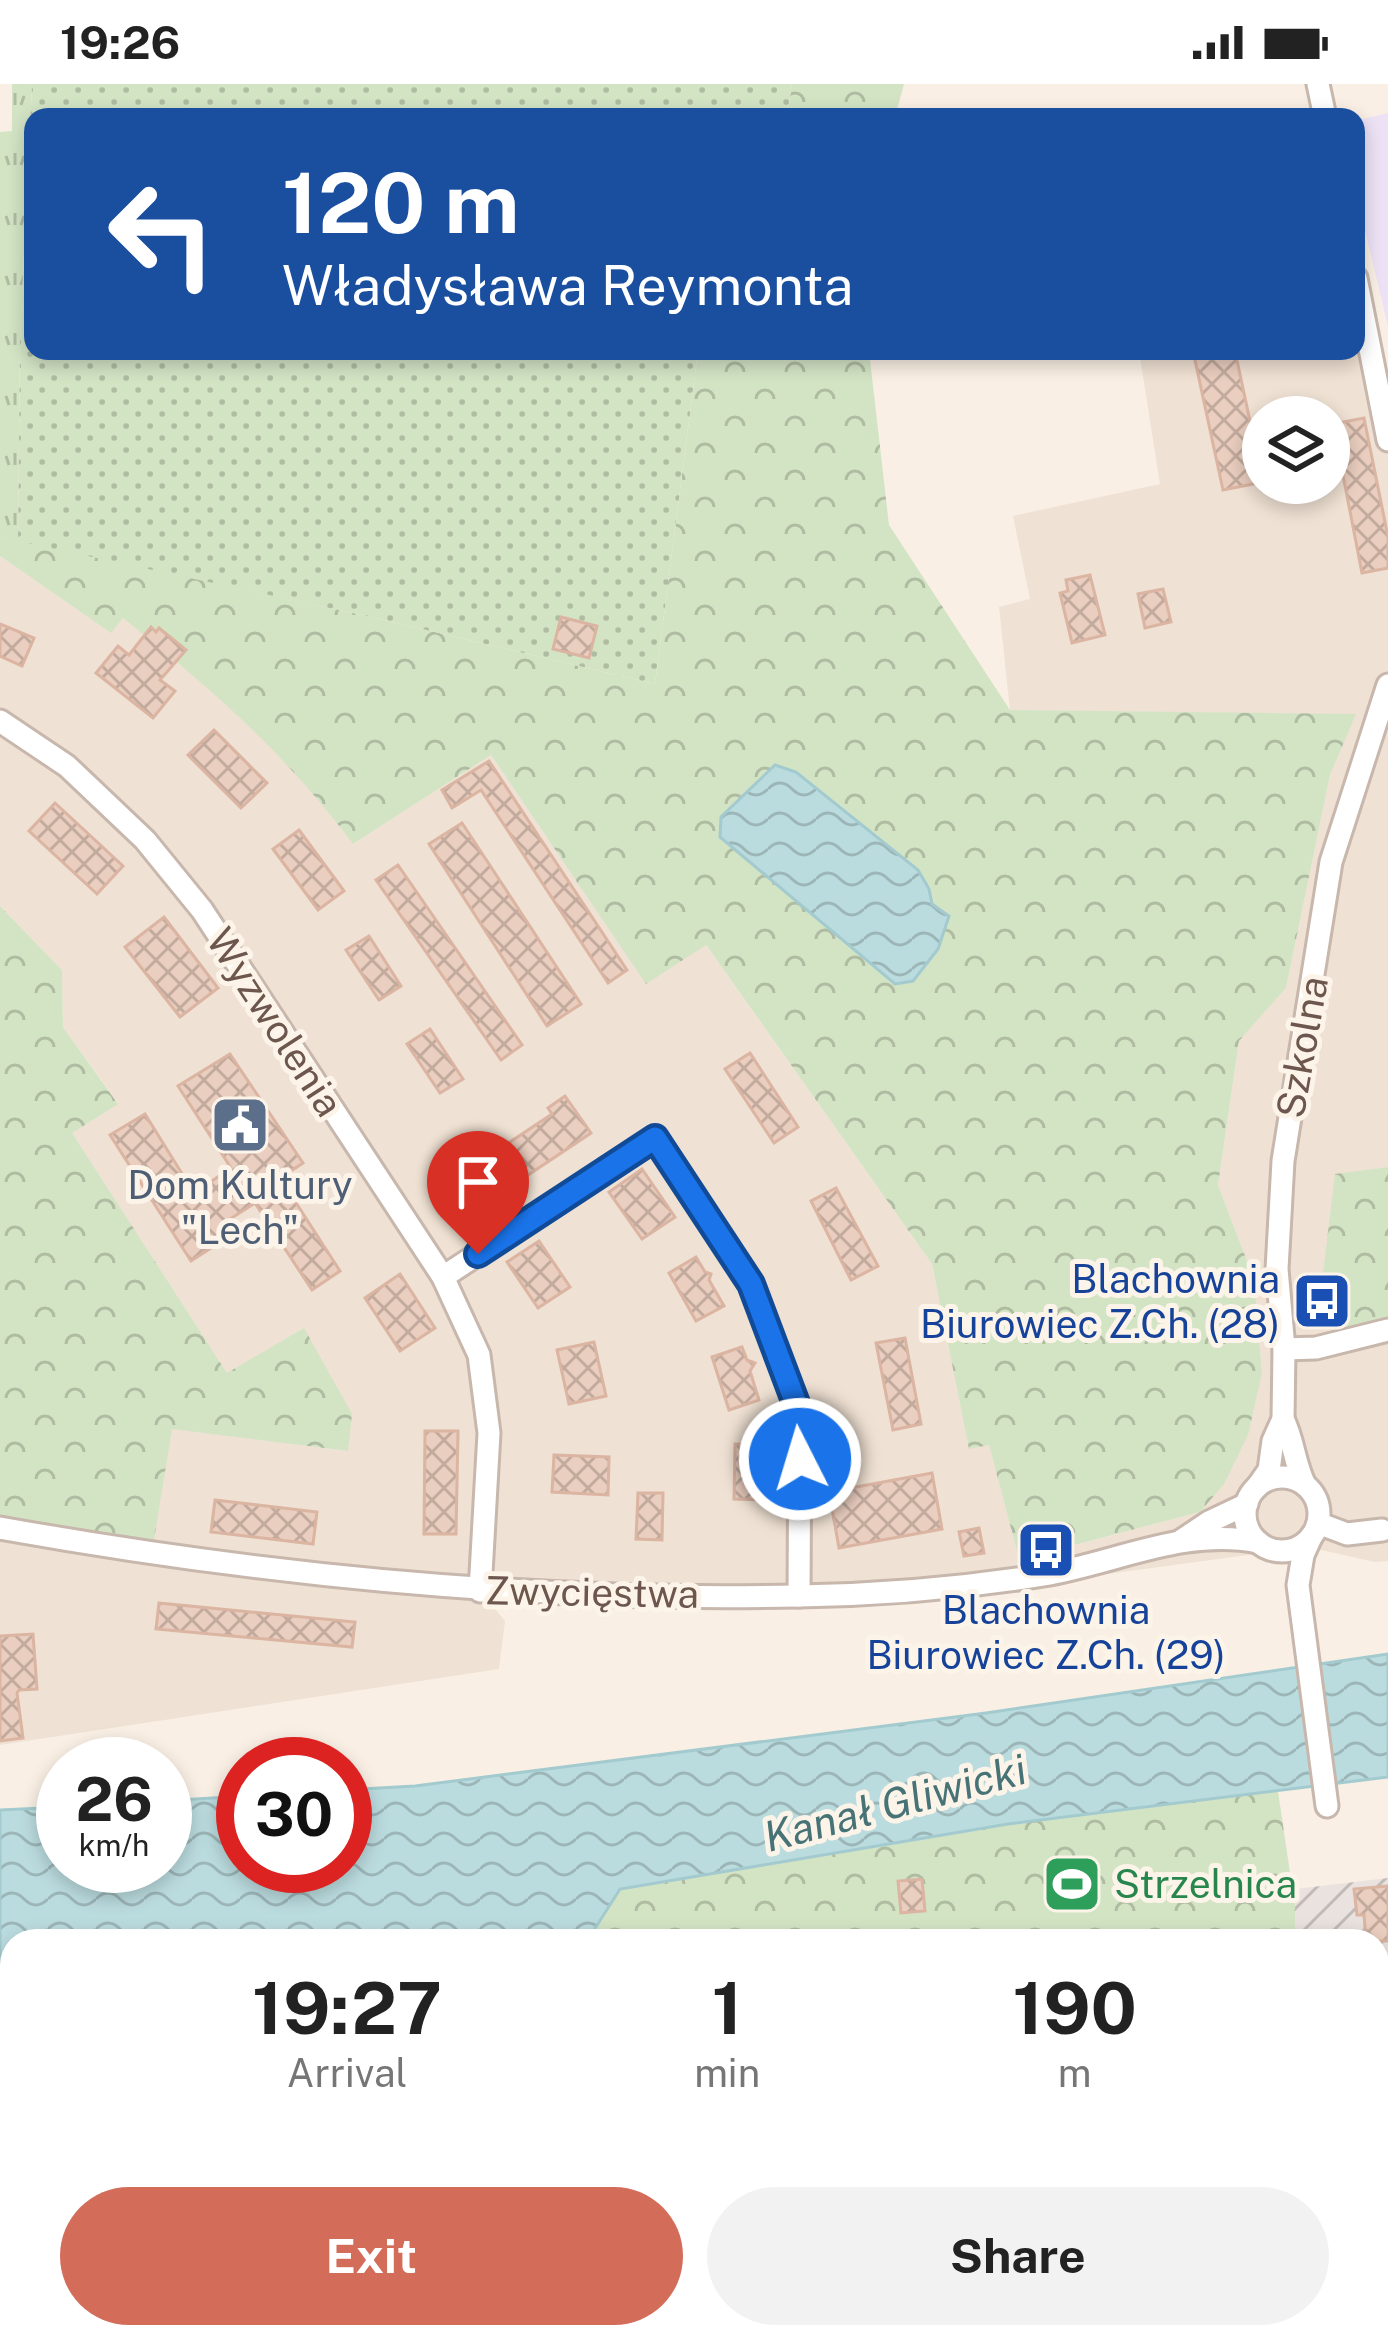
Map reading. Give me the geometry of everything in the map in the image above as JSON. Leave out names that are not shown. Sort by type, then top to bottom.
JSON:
[{"type":"street","points":[[1365,324],[1388,440]]},
{"type":"street","name":"Szkolna","points":[[1252,1496],[1269,1470],[1283,1419],[1284,1349],[1277,1269],[1283,1161],[1331,862],[1388,685]]},
{"type":"street","name":"Wyzwolenia","points":[[0,721],[67,766],[145,840],[202,910],[442,1277],[479,1355],[489,1433],[480,1591]]},
{"type":"street","points":[[442,1277],[655,1138],[751,1284],[800,1414],[799,1596]]},
{"type":"street","points":[[1284,1349],[1316,1348],[1388,1330]]},
{"type":"street","name":"Szkolna","points":[[1283,1419],[1294,1440],[1305,1485]]},
{"type":"street","points":[[1298,1585],[1246,1524],[1252,1496],[1276,1478],[1305,1485],[1317,1502],[1315,1529],[1303,1555],[1298,1585],[1326,1802]]},
{"type":"street","name":"Zwycięstwa","points":[[1182,1540],[1252,1496]]},
{"type":"street","name":"Zwycięstwa","points":[[0,1528],[339,1577],[480,1591],[799,1596],[952,1587],[1049,1574],[1182,1540],[1263,1545]]},
{"type":"street","points":[[1315,1529],[1346,1534],[1382,1530]]},
{"type":"street","points":[[1263,1545],[1293,1549],[1315,1529]]},
{"type":"shaded area","points":[[1388,113],[1388,326],[1365,230],[1365,119]]},
{"type":"shaded area","points":[[1140,360],[1359,360],[1366,394],[1388,388],[1388,1167],[1335,1175],[1388,1323],[1388,1561],[1308,1547],[1011,1587],[481,1592],[505,1621],[499,1669],[0,1745],[0,1528],[172,1428],[347,1451],[227,1373],[71,1132],[118,1103],[63,1027],[62,970],[0,906],[0,556],[110,632],[123,618],[219,694],[310,787],[353,844],[491,755],[646,983],[705,944],[932,1264],[969,1448],[989,1445],[1017,1550],[1066,1542],[1068,1547],[1200,1512],[1262,1373],[1254,1279],[1218,1185],[1239,1041],[1286,988],[1330,775],[1355,715],[1010,710],[999,607],[1030,599],[1013,516],[1160,484]]},
{"type":"shaded area","points":[[1388,1878],[1388,1929],[1282,1929],[1287,1890]]},
{"type":"green space","points":[[12,84],[32,84],[31,108],[24,108],[18,541],[0,536],[0,132],[12,131]]},
{"type":"green space","points":[[32,84],[792,84],[788,108],[31,108]]},
{"type":"green space","points":[[792,84],[904,84],[897,108],[788,108]]},
{"type":"green space","points":[[24,254],[24,360],[697,360],[655,684],[18,541]]},
{"type":"green space","points":[[697,360],[870,360],[889,525],[1010,710],[1356,714],[1330,775],[1286,988],[1239,1041],[1218,1185],[1254,1279],[1262,1373],[1248,1435],[1224,1484],[1200,1512],[1067,1547],[1065,1542],[1017,1551],[989,1445],[969,1449],[932,1264],[706,945],[646,984],[491,755],[353,844],[273,751],[217,697],[123,618],[111,633],[0,556],[0,536],[655,684]]},
{"type":"green space","points":[[0,906],[62,970],[63,1027],[118,1104],[72,1133],[227,1373],[304,1328],[352,1414],[348,1451],[172,1429],[152,1552],[0,1528]]},
{"type":"green space","points":[[1388,1167],[1388,1323],[1341,1329],[1321,1290],[1335,1174]]},
{"type":"green space","points":[[1278,1791],[1295,1929],[595,1929],[619,1890],[1008,1824]]},
{"type":"water","points":[[775,765],[796,772],[918,870],[932,904],[949,916],[938,949],[913,981],[895,984],[720,837],[721,817]]},
{"type":"water","name":"Kanał Gliwicki","points":[[1388,1654],[1388,1777],[1008,1824],[620,1889],[595,1929],[0,1929],[0,1810],[36,1808],[36,1893],[192,1893],[192,1799],[216,1798],[216,1893],[372,1893],[372,1788],[986,1713]]},
{"type":"building","points":[[1195,360],[1237,360],[1245,396],[1242,486],[1223,490]]},
{"type":"building","points":[[1364,418],[1388,537],[1388,568],[1362,573],[1349,504],[1350,421]]},
{"type":"building","points":[[1090,575],[1105,635],[1072,643],[1060,593],[1068,591],[1066,580]]},
{"type":"building","points":[[1163,589],[1171,622],[1145,628],[1138,594]]},
{"type":"building","points":[[561,617],[597,626],[589,658],[553,649]]},
{"type":"building","points":[[0,624],[34,638],[22,666],[0,656]]},
{"type":"building","points":[[151,627],[186,650],[160,680],[175,691],[153,718],[96,673],[118,646],[129,655]]},
{"type":"building","points":[[214,730],[267,783],[241,808],[188,755]]},
{"type":"building","points":[[489,761],[627,970],[608,983],[481,790],[452,808],[442,790]]},
{"type":"building","points":[[55,803],[123,866],[97,894],[29,831]]},
{"type":"building","points":[[462,823],[581,1004],[547,1026],[429,844]]},
{"type":"building","points":[[299,830],[344,891],[318,910],[273,849]]},
{"type":"building","points":[[398,865],[522,1045],[501,1060],[376,880]]},
{"type":"building","points":[[164,917],[218,988],[180,1017],[125,947]]},
{"type":"building","points":[[369,936],[401,986],[379,1000],[346,950]]},
{"type":"building","points":[[430,1029],[463,1079],[440,1093],[407,1044]]},
{"type":"building","points":[[750,1053],[798,1127],[774,1143],[725,1069]]},
{"type":"building","points":[[230,1054],[303,1163],[280,1178],[340,1271],[312,1290],[255,1203],[227,1221],[233,1234],[191,1261],[110,1135],[145,1114],[194,1193],[231,1168],[178,1086]]},
{"type":"building","points":[[565,1096],[591,1133],[474,1211],[449,1174],[466,1162],[471,1168],[552,1114],[548,1108]]},
{"type":"building","points":[[642,1169],[675,1217],[642,1239],[609,1192]]},
{"type":"building","points":[[836,1188],[878,1266],[851,1280],[811,1201]]},
{"type":"building","points":[[539,1241],[570,1287],[538,1308],[507,1262]]},
{"type":"building","points":[[696,1257],[711,1274],[709,1280],[724,1306],[696,1321],[669,1273]]},
{"type":"building","points":[[400,1274],[435,1328],[400,1351],[365,1298]]},
{"type":"building","points":[[905,1338],[921,1424],[893,1430],[876,1343]]},
{"type":"building","points":[[594,1342],[606,1396],[569,1404],[557,1350]]},
{"type":"building","points":[[742,1347],[747,1360],[755,1363],[750,1371],[759,1400],[729,1410],[712,1357]]},
{"type":"building","points":[[425,1431],[458,1431],[456,1534],[424,1534]]},
{"type":"building","points":[[735,1444],[767,1445],[766,1462],[772,1466],[766,1471],[765,1500],[734,1499]]},
{"type":"building","points":[[554,1455],[609,1457],[608,1495],[552,1492]]},
{"type":"building","points":[[932,1473],[942,1529],[839,1548],[829,1492]]},
{"type":"building","points":[[638,1493],[663,1493],[662,1540],[636,1539]]},
{"type":"building","points":[[215,1500],[317,1512],[313,1544],[211,1532]]},
{"type":"building","points":[[979,1528],[984,1553],[964,1556],[959,1532]]},
{"type":"building","points":[[159,1603],[355,1622],[352,1647],[156,1629]]},
{"type":"building","points":[[33,1634],[37,1689],[17,1693],[23,1738],[0,1741],[0,1636]]},
{"type":"building","points":[[1087,1868],[1089,1900],[1056,1902],[1054,1869]]},
{"type":"building","points":[[922,1879],[925,1911],[901,1913],[898,1881]]},
{"type":"building","points":[[1388,1886],[1388,1929],[1365,1929],[1364,1915],[1357,1915],[1354,1889]]},
{"type":"place","name":"Dom Kultury \"Lech\"","points":[[240,1125]]},
{"type":"place","name":"Blachownia Biurowiec Z.Ch. (28)","points":[[1322,1301]]},
{"type":"place","name":"Blachownia Biurowiec Z.Ch. (29)","points":[[1046,1550]]},
{"type":"place","name":"Strzelnica","points":[[1072,1884]]},
{"type":"route","points":[[478,1254],[655,1138],[751,1284],[800,1414],[800,1459]]}]
